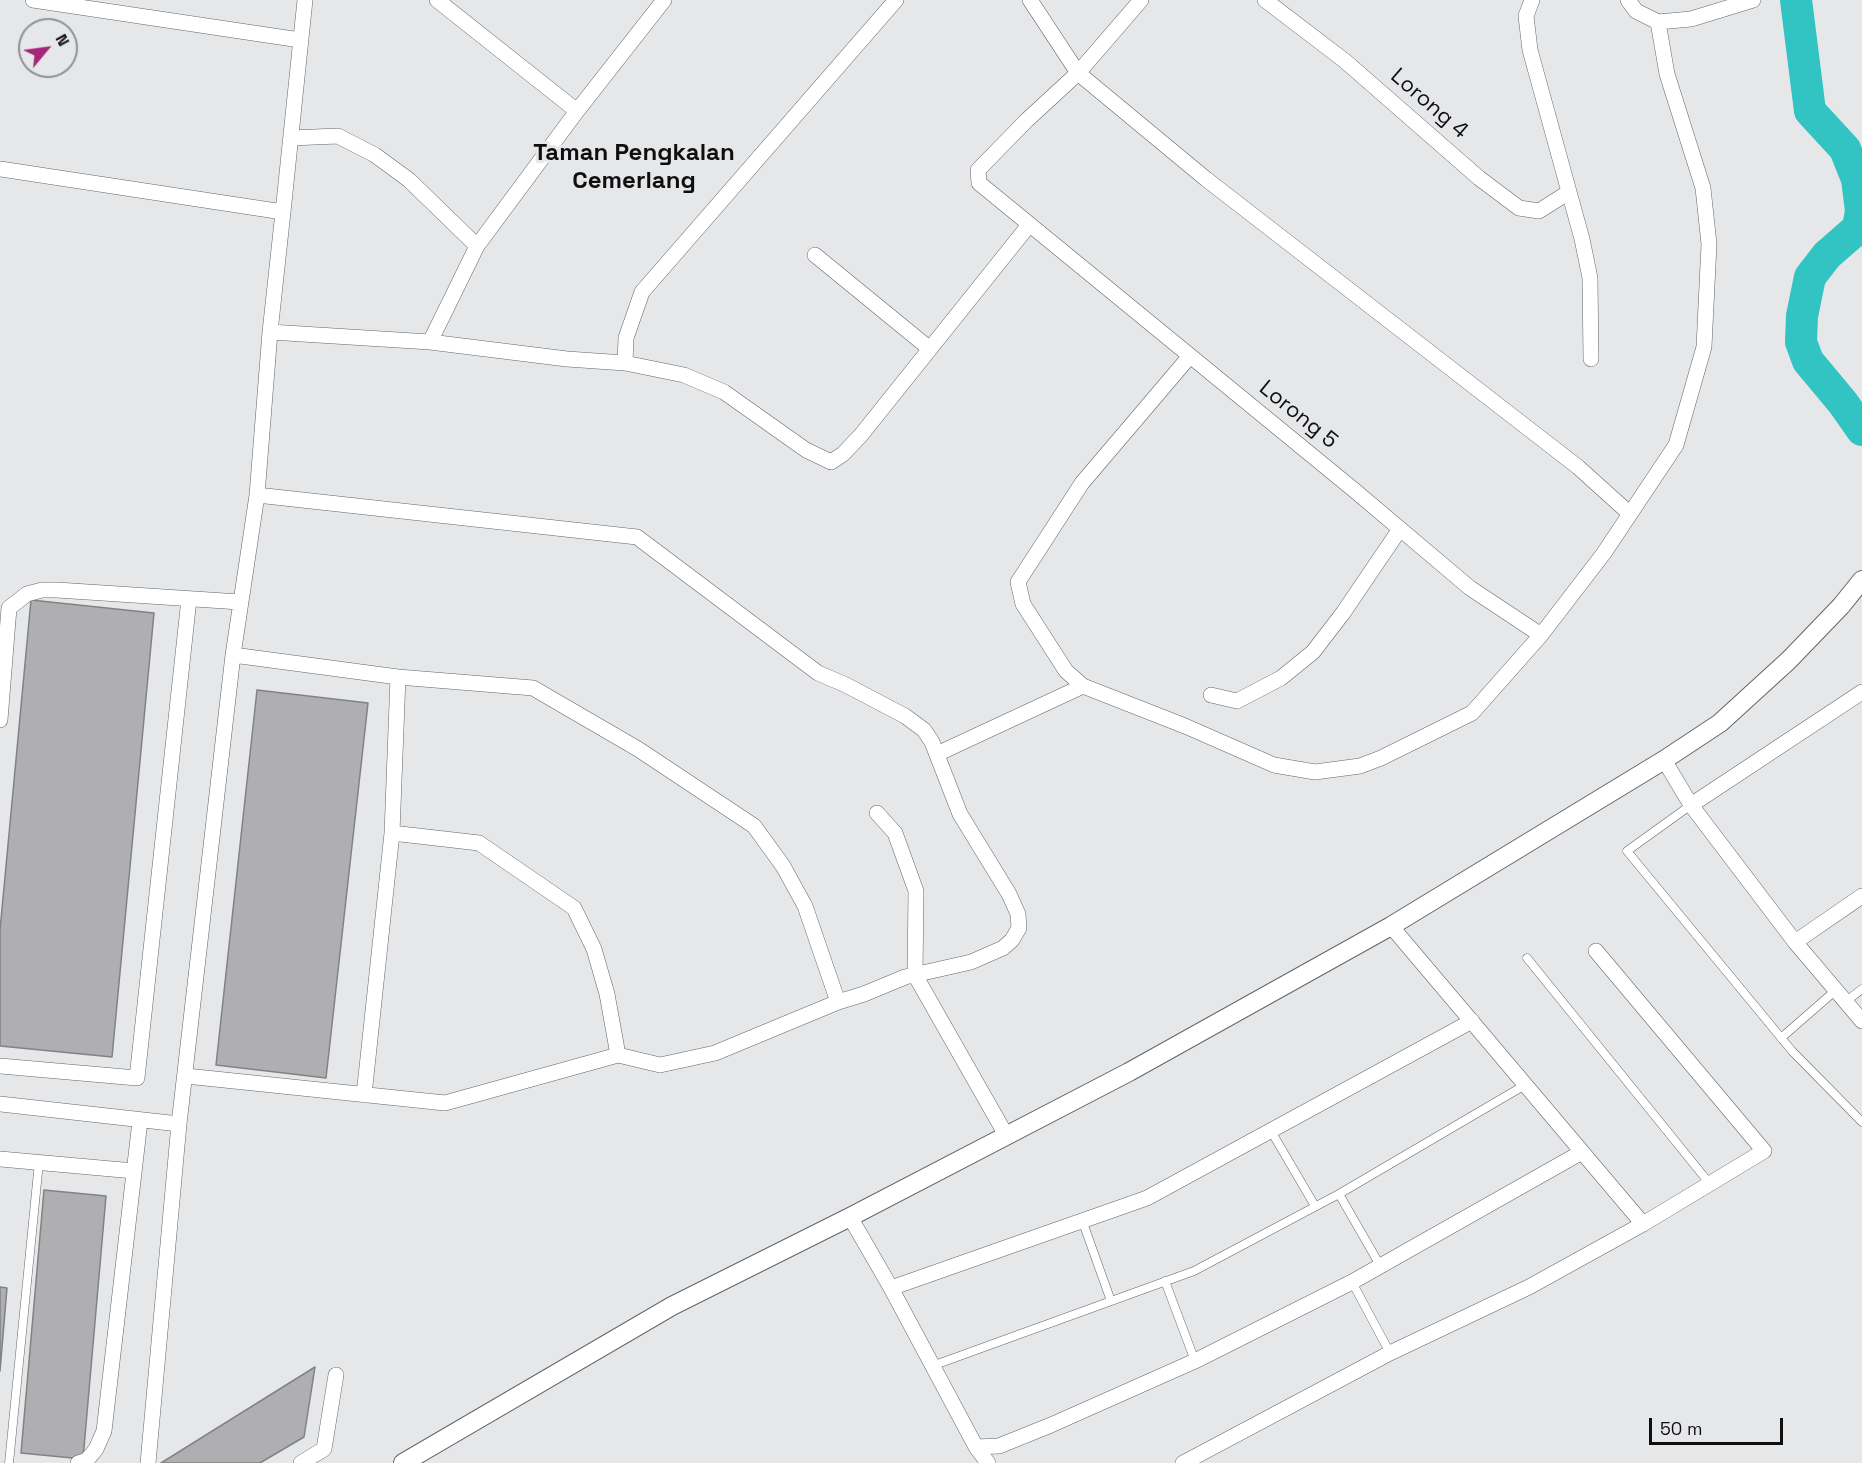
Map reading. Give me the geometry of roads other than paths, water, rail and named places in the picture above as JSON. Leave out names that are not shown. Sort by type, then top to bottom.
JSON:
[{"type":"street","points":[[33,0],[300,40]]},
{"type":"street","points":[[148,1463],[179,1124],[233,655],[257,495],[270,332],[304,0]]},
{"type":"street","points":[[437,0],[577,111]]},
{"type":"street","points":[[430,342],[477,246],[577,111],[664,0]]},
{"type":"street","points":[[625,363],[626,338],[642,292],[896,0]]},
{"type":"street","points":[[1030,0],[1078,73],[1206,179],[1578,467],[1629,513]]},
{"type":"street","points":[[1078,73],[1141,0]]},
{"type":"street","name":"Lorong 4","points":[[1265,0],[1346,62],[1479,178],[1519,208],[1539,211],[1569,192]]},
{"type":"street","points":[[1532,0],[1526,16],[1530,50],[1590,278],[1591,359]]},
{"type":"street","points":[[1628,0],[1636,12],[1658,22],[1691,19],[1754,0]]},
{"type":"street","points":[[1190,356],[1082,483],[1018,582],[1023,604],[1066,671],[1083,686],[1195,730],[1275,765],[1315,772],[1360,766],[1472,713],[1541,634],[1604,553],[1676,445],[1704,347],[1708,244],[1703,188],[1667,74],[1658,22]]},
{"type":"street","name":"Lorong 5","points":[[1078,73],[978,170],[979,183],[1470,588],[1541,634]]},
{"type":"street","points":[[291,138],[338,136],[375,156],[409,180],[477,246]]},
{"type":"street","points":[[0,169],[283,212]]},
{"type":"street","points":[[270,332],[430,342],[567,359],[625,363],[684,375],[724,392],[806,450],[831,462],[843,454],[861,435],[1029,225]]},
{"type":"street","points":[[815,255],[930,349]]},
{"type":"street","points":[[186,1076],[445,1103],[618,1055],[660,1065],[715,1053],[838,1002],[915,975],[971,962],[1003,948],[1012,940],[1019,928],[1018,914],[1009,894],[960,814],[937,754],[924,730],[895,711],[818,673],[638,537],[257,495]]},
{"type":"street","points":[[1211,695],[1237,701],[1281,678],[1313,652],[1343,613],[1400,529]]},
{"type":"street","points":[[403,1463],[672,1306],[850,1217],[1129,1072],[1391,926],[1664,760],[1720,723],[1826,622],[1862,580]]},
{"type":"street","points":[[0,720],[5,608],[27,594],[42,590],[240,602]]},
{"type":"street","points":[[0,1066],[137,1078],[189,599]]},
{"type":"street","points":[[233,655],[398,677],[533,688],[638,749],[754,826],[783,866],[805,906],[838,1002]]},
{"type":"street","points":[[364,1095],[392,833],[398,677]]},
{"type":"street","points":[[937,754],[1083,686]]},
{"type":"street","points":[[1691,805],[1862,692]]},
{"type":"street","points":[[1664,760],[1691,805],[1795,942],[1862,1021]]},
{"type":"street","points":[[877,813],[895,833],[916,891],[915,975],[1006,1135]]},
{"type":"street","points":[[392,833],[478,843],[574,908],[594,949],[607,994],[618,1055]]},
{"type":"street","points":[[1795,942],[1862,896]]},
{"type":"street","points":[[1391,926],[1643,1224]]},
{"type":"street","points":[[1183,1463],[1390,1353],[1529,1287],[1643,1224],[1764,1151],[1596,951]]},
{"type":"street","points":[[891,1288],[1147,1198],[1472,1021]]},
{"type":"street","points":[[0,1104],[179,1124]]},
{"type":"street","points":[[78,1463],[87,1460],[96,1449],[104,1431],[140,1121]]},
{"type":"street","points":[[976,1448],[999,1446],[1010,1442],[1195,1361],[1352,1282],[1582,1152]]},
{"type":"street","points":[[0,1159],[134,1171]]},
{"type":"street","points":[[850,1217],[891,1288],[976,1448],[988,1463]]},
{"type":"street","points":[[301,1463],[324,1449],[336,1375]]},
{"type":"lane","points":[[1691,805],[1627,851],[1792,1051],[1862,1122]]},
{"type":"lane","points":[[1527,958],[1710,1184]]},
{"type":"lane","points":[[1781,1038],[1840,996],[1862,989]]},
{"type":"lane","points":[[932,1366],[1194,1271],[1339,1194],[1525,1085]]},
{"type":"lane","points":[[1271,1131],[1315,1206]]},
{"type":"lane","points":[[9,1463],[39,1162]]},
{"type":"lane","points":[[1339,1194],[1381,1266]]},
{"type":"lane","points":[[1082,1220],[1111,1301]]},
{"type":"lane","points":[[1165,1281],[1195,1361]]},
{"type":"lane","points":[[1352,1282],[1390,1353]]},
{"type":"waterway","points":[[1796,0],[1810,111],[1845,149],[1857,179],[1861,211],[1858,228],[1827,255],[1810,277],[1802,316],[1801,342],[1808,361],[1862,430]]},
{"type":"district","name":"Taman Pengkalan Cemerlang","points":[[634,167]]}]
